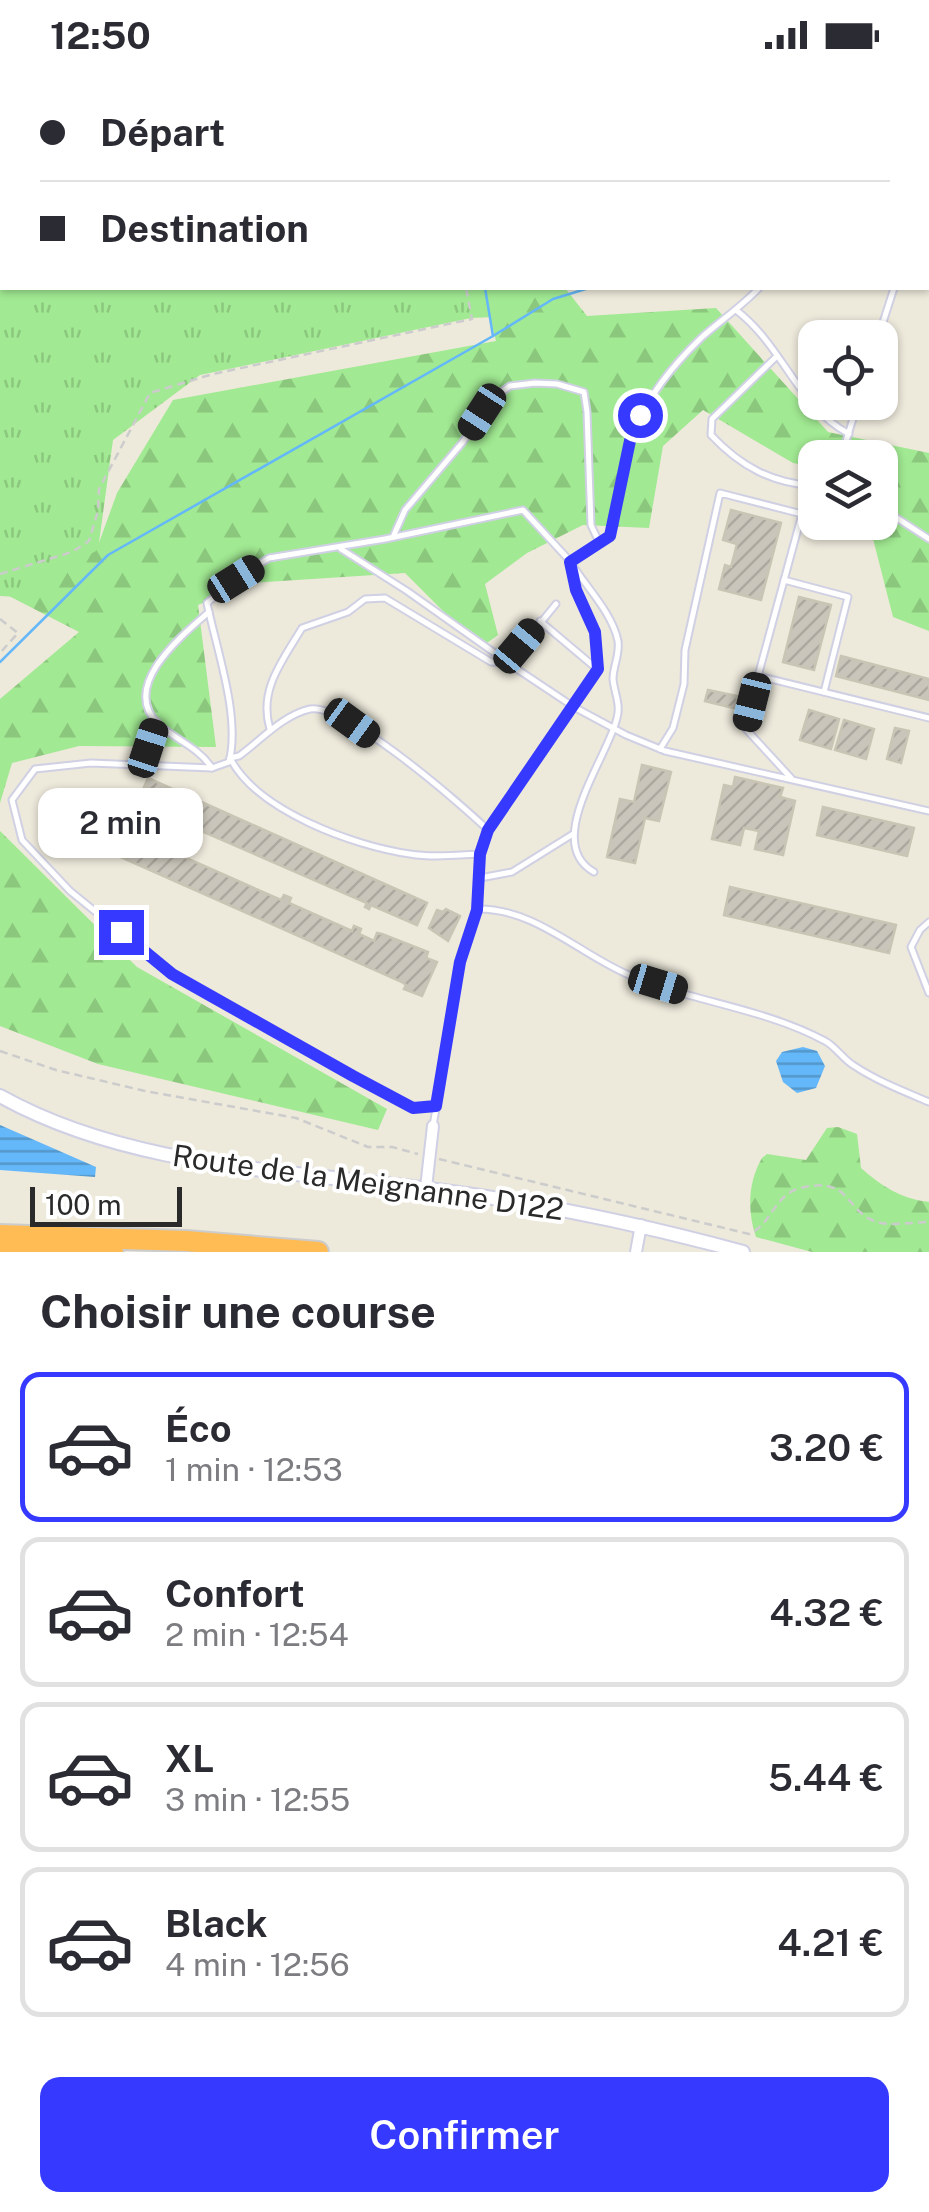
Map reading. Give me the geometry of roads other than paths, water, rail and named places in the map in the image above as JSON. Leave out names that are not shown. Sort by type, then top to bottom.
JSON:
[{"type":"highway","points":[[0,1234],[186,1241],[318,1252]]},
{"type":"highway","points":[[0,1251],[113,1252]]},
{"type":"street","name":"Route de la Meignanne D122","points":[[0,1096],[77,1132],[142,1150],[491,1196],[641,1226],[743,1252]]},
{"type":"street","points":[[426,1188],[433,1126]]},
{"type":"street","points":[[636,1252],[641,1226]]},
{"type":"lane","points":[[570,562],[610,536],[631,436],[662,379],[703,336],[757,290]]},
{"type":"lane","points":[[884,320],[893,290]]},
{"type":"lane","points":[[736,310],[762,332],[814,409],[848,434]]},
{"type":"lane","points":[[777,356],[712,419],[711,436],[767,478],[798,483]]},
{"type":"lane","points":[[393,537],[405,510],[493,398],[510,386],[536,383],[584,392],[591,526],[599,542]]},
{"type":"lane","points":[[846,440],[852,420]]},
{"type":"lane","points":[[660,749],[673,728],[684,684],[685,650],[720,493],[802,514],[745,728],[792,780]]},
{"type":"lane","points":[[480,854],[412,855],[315,825],[259,795],[230,758],[227,691],[207,604],[269,558],[523,510],[570,562],[608,618],[617,639],[613,675],[618,711],[581,804],[574,834],[579,860],[594,872]]},
{"type":"lane","points":[[898,519],[929,539]]},
{"type":"lane","points":[[338,548],[612,729],[660,749],[929,811]]},
{"type":"lane","points":[[433,1126],[460,962],[477,910],[480,854],[488,830],[598,669],[595,632],[576,590],[570,562]]},
{"type":"lane","points":[[784,580],[848,596],[824,692]]},
{"type":"lane","points":[[271,731],[266,714],[268,690],[302,628],[348,612],[366,600],[390,600],[491,662],[508,662]]},
{"type":"lane","points":[[508,662],[556,604]]},
{"type":"lane","points":[[209,612],[150,675],[144,694],[146,709],[157,722],[191,746],[212,768]]},
{"type":"lane","points":[[540,621],[598,669]]},
{"type":"lane","points":[[758,676],[929,718]]},
{"type":"lane","points":[[436,1106],[413,1108],[172,974],[70,891],[22,840],[12,800],[35,769],[92,762],[223,766],[294,716],[314,708],[352,723],[453,798],[488,830]]},
{"type":"lane","points":[[138,766],[157,722]]},
{"type":"lane","points":[[480,878],[512,872],[574,834]]},
{"type":"lane","points":[[477,910],[496,909],[542,927],[629,976],[828,1042],[854,1066],[929,1102]]},
{"type":"lane","points":[[929,922],[910,947],[929,994]]},
{"type":"water","points":[[803,1047],[817,1051],[825,1066],[816,1088],[797,1093],[783,1082],[776,1061],[782,1052]]},
{"type":"water","points":[[0,1125],[96,1167],[95,1177],[0,1170]]},
{"type":"waterway","points":[[0,662],[108,555],[493,336],[485,290]]},
{"type":"waterway","points":[[493,336],[553,299],[582,290]]}]
